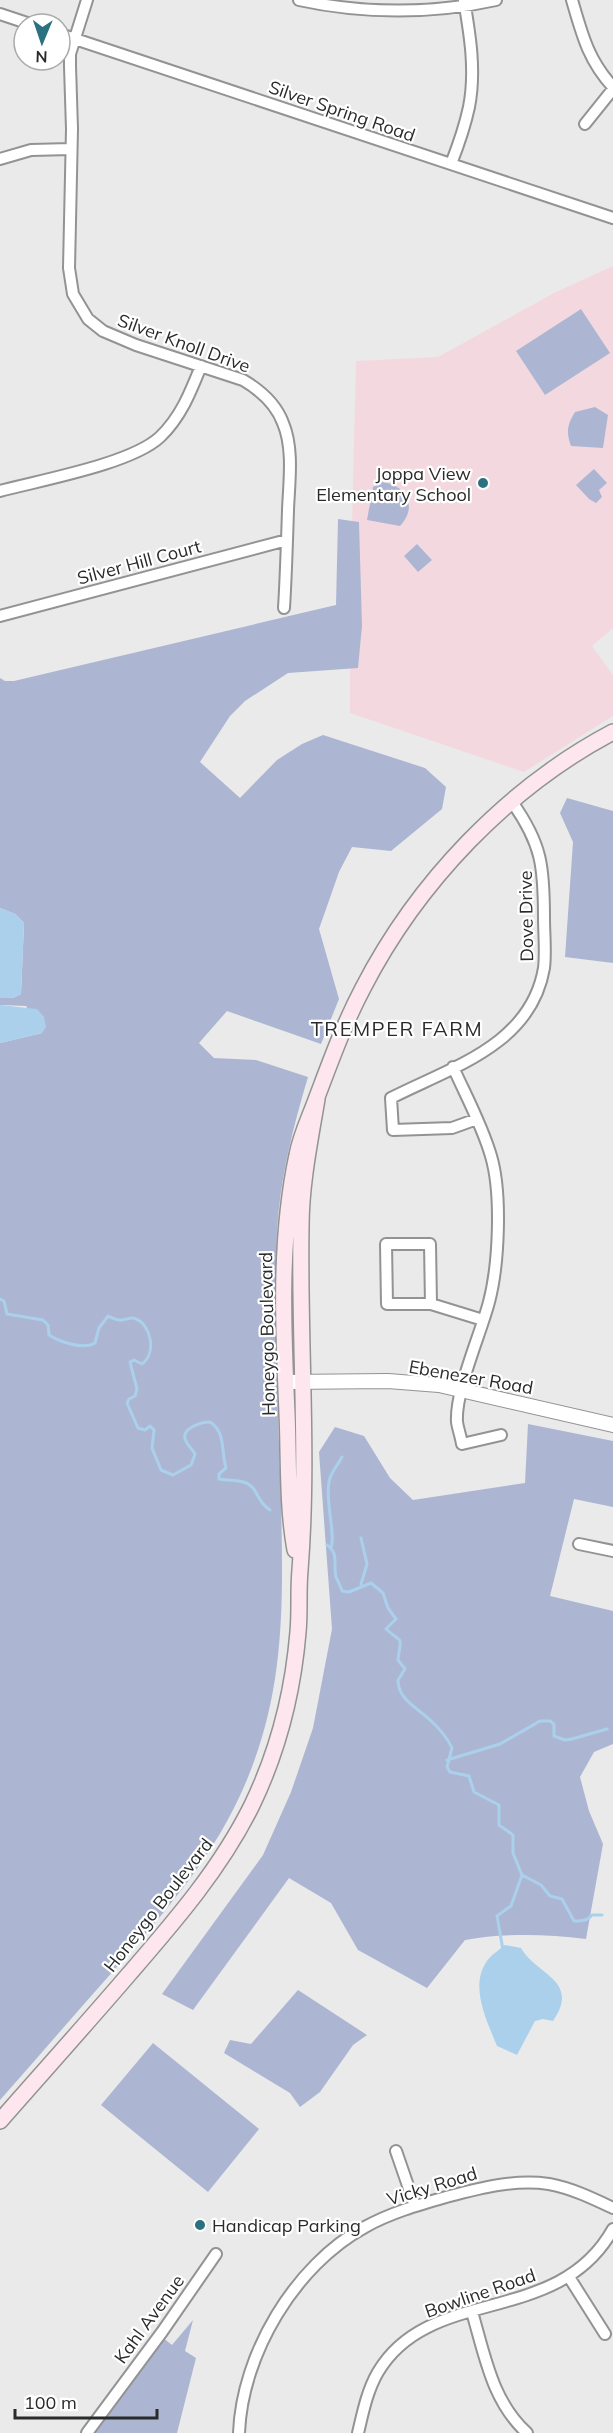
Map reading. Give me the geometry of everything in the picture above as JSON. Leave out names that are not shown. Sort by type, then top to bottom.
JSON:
[{"type":"main road","name":"Honeygo Boulevard","points":[[299,1574],[293,1540],[284,1282],[286,1230],[297,1152],[306,1121],[317,1099],[347,1020],[385,948],[425,892],[448,865],[512,802],[580,752],[613,732]]},
{"type":"main road","name":"Honeygo Boulevard","points":[[0,2121],[172,1924],[216,1866],[253,1803],[283,1720],[298,1635],[299,1574],[303,1539],[301,1224],[317,1099]]},
{"type":"street","name":"Silver Knoll Drive","points":[[87,0],[75,38],[70,66],[69,268],[73,294],[88,319],[103,331],[136,345],[243,380],[257,388],[268,399],[283,422],[287,435],[290,477],[284,608]]},
{"type":"street","points":[[299,0],[329,6],[382,10],[414,10],[496,0]]},
{"type":"street","points":[[572,0],[590,56],[613,88],[585,124]]},
{"type":"street","points":[[451,164],[464,127],[471,94],[471,48],[465,3]]},
{"type":"street","name":"Silver Spring Road","points":[[72,37],[613,218]]},
{"type":"street","points":[[0,159],[31,150],[71,149]]},
{"type":"street","points":[[0,491],[122,458],[144,449],[168,428],[181,410],[201,366]]},
{"type":"street","name":"Silver Hill Court","points":[[0,616],[287,540]]},
{"type":"street","name":"Dove Drive","points":[[477,1119],[452,1128],[393,1130],[392,1098],[491,1048],[515,1028],[535,997],[544,967],[544,876],[537,844],[512,802]]},
{"type":"street","points":[[453,1067],[492,1158],[496,1189],[495,1274],[462,1390],[457,1420],[462,1444],[501,1435]]},
{"type":"street","points":[[431,1304],[430,1244],[386,1244],[387,1305],[431,1304],[483,1320]]},
{"type":"street","name":"Ebenezer Road","points":[[286,1383],[396,1381],[462,1390],[613,1425]]},
{"type":"street","points":[[579,1544],[613,1551]]},
{"type":"street","points":[[396,2151],[415,2206]]},
{"type":"street","name":"Vicky Road","points":[[239,2433],[241,2409],[265,2336],[288,2298],[321,2260],[348,2237],[378,2220],[415,2206],[481,2187],[530,2182],[560,2187],[613,2208]]},
{"type":"street","name":"Bowline Road","points":[[358,2433],[372,2385],[390,2357],[422,2330],[447,2319],[537,2292],[569,2277],[597,2253],[613,2229]]},
{"type":"street","name":"Kahl Avenue","points":[[87,2433],[216,2254]]},
{"type":"street","points":[[569,2277],[605,2334]]},
{"type":"street","points":[[472,2312],[494,2387],[513,2419],[527,2433]]},
{"type":"shaded area","name":"Joppa View Elementary School","points":[[613,266],[613,628],[592,646],[613,675],[613,716],[524,772],[350,713],[350,606],[356,361],[438,357],[554,293]]},
{"type":"shaded area","points":[[581,309],[610,353],[545,395],[516,351]]},
{"type":"shaded area","points":[[595,407],[608,415],[603,448],[571,446],[568,429],[575,412]]},
{"type":"shaded area","points":[[594,469],[607,483],[599,490],[602,497],[596,503],[576,485]]},
{"type":"shaded area","points":[[382,482],[398,487],[407,498],[408,512],[400,526],[367,520],[373,487]]},
{"type":"shaded area","points":[[338,519],[359,522],[362,626],[358,668],[288,673],[245,701],[230,716],[200,762],[240,798],[277,760],[302,744],[323,735],[425,768],[446,787],[442,809],[391,851],[352,847],[339,872],[319,929],[339,999],[321,1044],[227,1011],[199,1043],[214,1058],[256,1060],[308,1077],[288,1153],[277,1231],[276,1331],[282,1573],[279,1643],[269,1712],[246,1782],[205,1858],[153,1925],[0,2100],[0,1043],[42,1033],[26,1006],[0,1005],[0,998],[13,998],[21,994],[24,923],[15,914],[0,908],[0,678],[5,681],[14,681],[336,605]]},
{"type":"shaded area","points":[[417,544],[432,560],[418,572],[404,556]]},
{"type":"shaded area","points":[[567,798],[613,811],[613,963],[565,957],[573,842],[560,813]]},
{"type":"shaded area","points":[[0,908],[15,914],[24,923],[21,994],[13,998],[0,998]]},
{"type":"shaded area","points":[[0,1005],[37,1009],[44,1017],[46,1027],[42,1033],[0,1043]]},
{"type":"shaded area","points":[[528,1424],[613,1441],[613,1507],[574,1499],[550,1596],[613,1611],[613,1744],[594,1752],[580,1777],[589,1811],[603,1844],[586,1939],[525,1935],[465,1940],[427,1988],[358,1950],[331,1903],[289,1878],[193,2010],[162,1994],[263,1855],[291,1792],[313,1728],[332,1629],[319,1452],[335,1427],[364,1436],[390,1478],[413,1500],[525,1483]]},
{"type":"shaded area","points":[[505,1945],[521,1948],[553,1979],[562,1996],[560,2007],[553,2021],[543,2019],[535,2021],[517,2055],[497,2046],[481,2004],[482,1971],[487,1961]]},
{"type":"shaded area","points":[[298,1990],[367,2035],[353,2045],[320,2092],[300,2107],[290,2093],[224,2053],[230,2040],[251,2044]]},
{"type":"shaded area","points":[[153,2043],[259,2129],[208,2192],[101,2105]]},
{"type":"shaded area","points":[[193,2320],[185,2351],[196,2358],[177,2433],[91,2433],[162,2337],[172,2345]]},
{"type":"waterway","points":[[0,1299],[4,1301],[7,1314],[43,1320],[48,1325],[49,1335],[65,1342],[84,1346],[95,1343],[99,1328],[108,1316],[118,1320],[134,1318],[141,1322],[148,1333],[150,1353],[142,1364],[134,1360],[130,1362],[137,1389],[135,1396],[127,1403],[138,1428],[145,1430],[150,1426],[154,1430],[152,1448],[161,1470],[173,1475],[191,1465],[195,1454],[186,1441],[186,1433],[201,1423],[210,1422],[219,1431],[226,1468],[219,1474],[219,1479],[248,1484],[270,1510]]},
{"type":"waterway","points":[[331,1547],[328,1490],[332,1472],[342,1457]]},
{"type":"waterway","points":[[361,1538],[367,1564],[361,1584]]},
{"type":"waterway","points":[[327,1545],[334,1555],[336,1577],[342,1591],[349,1592],[371,1583],[383,1593],[388,1608],[396,1619],[386,1629],[400,1641],[398,1660],[405,1669],[398,1680],[404,1698],[436,1725],[448,1740],[452,1748],[447,1767],[450,1772],[469,1776],[474,1792],[499,1805],[499,1825],[513,1835],[513,1853],[522,1875],[511,1906],[497,1916],[503,1950]]},
{"type":"waterway","points":[[447,1760],[500,1744],[540,1721],[550,1721],[554,1724],[554,1736],[565,1740],[607,1729]]},
{"type":"waterway","points":[[522,1875],[541,1885],[550,1896],[562,1899],[574,1921],[584,1920],[592,1915],[602,1915]]},
{"type":"place","name":"Joppa View Elementary School","points":[[483,483]]},
{"type":"place","name":"Handicap Parking","points":[[200,2225]]},
{"type":"district","name":"TREMPER FARM","points":[[397,1028]]}]
